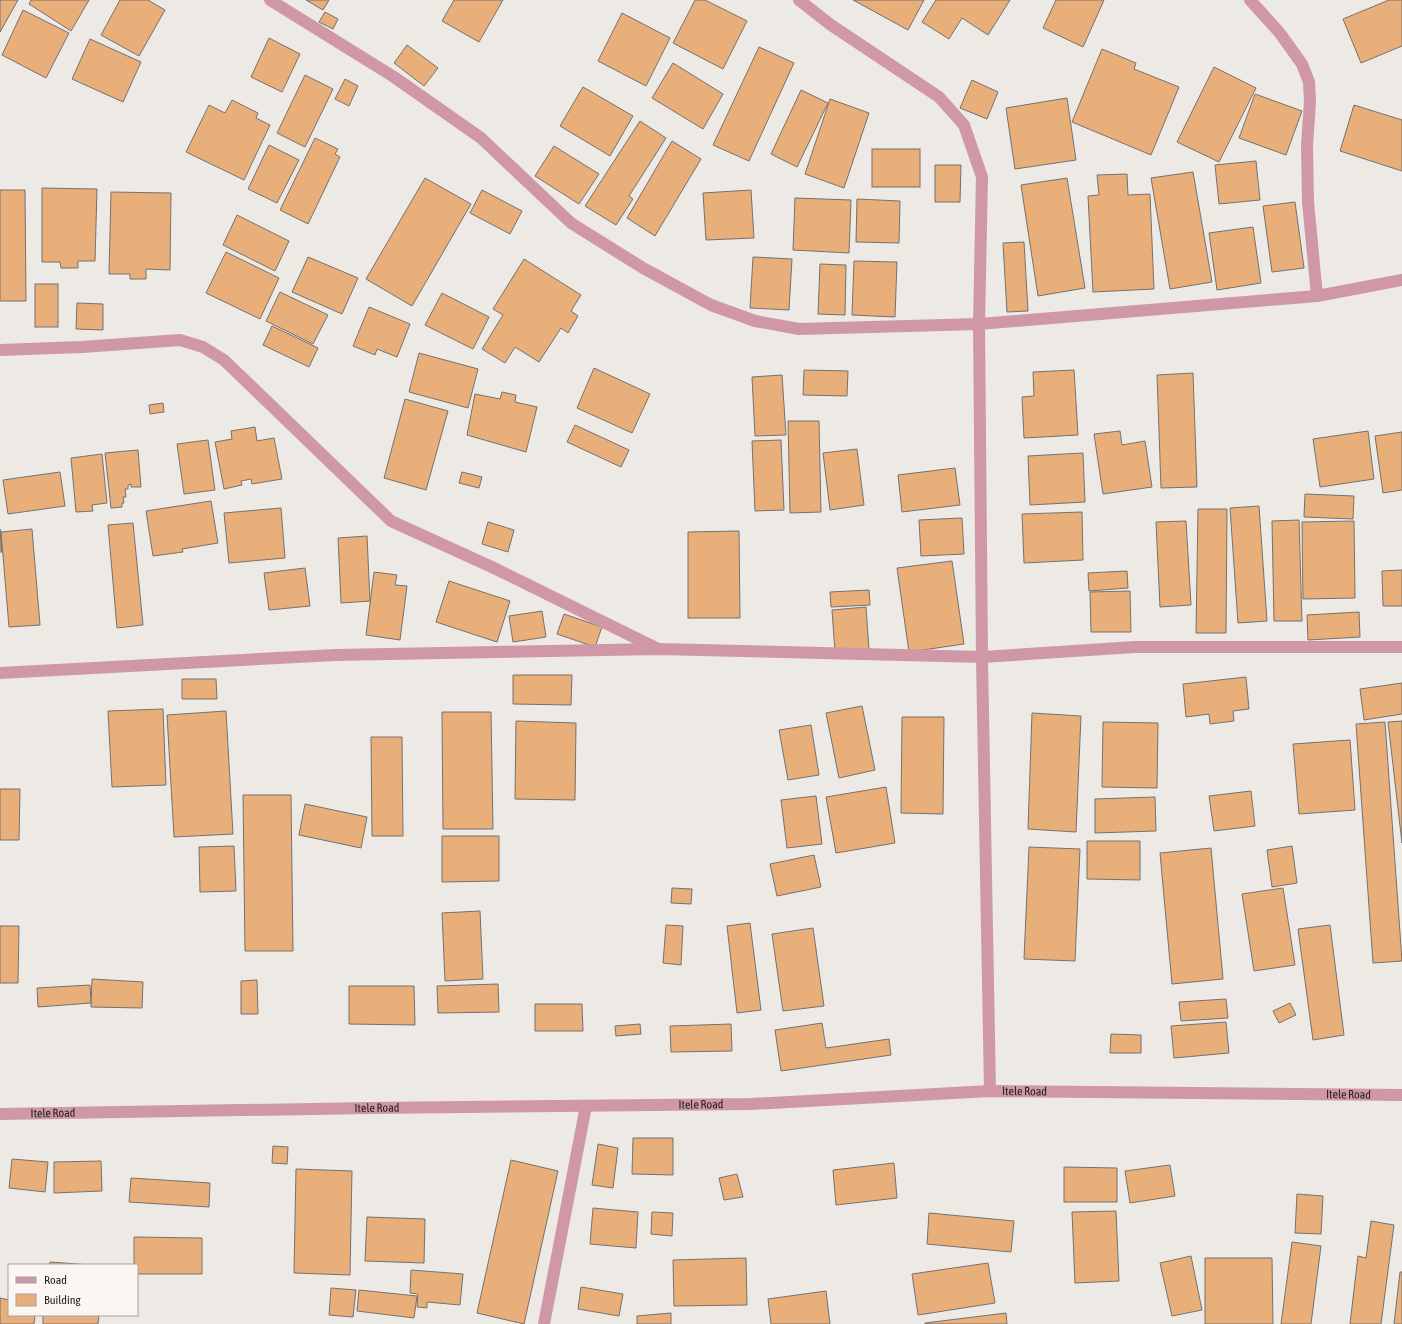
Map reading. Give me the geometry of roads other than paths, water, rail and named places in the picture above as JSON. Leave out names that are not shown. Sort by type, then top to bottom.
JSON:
[{"type":"street","points":[[270,0],[394,77],[481,138],[571,223],[642,268],[711,305],[755,321],[799,329],[979,324],[1317,296],[1402,280]]},
{"type":"street","points":[[799,0],[831,25],[938,97],[964,125],[982,177],[979,324],[982,657],[990,1090]]},
{"type":"street","points":[[1250,0],[1279,32],[1302,64],[1309,82],[1310,102],[1307,145],[1308,194],[1317,296]]},
{"type":"street","points":[[0,350],[82,347],[180,340],[203,347],[224,360],[391,521],[494,568],[659,649]]},
{"type":"street","points":[[0,673],[334,655],[659,649],[982,657],[1135,646],[1402,647]]},
{"type":"street","name":"Itele Road","points":[[0,1114],[751,1104],[990,1090],[1402,1095]]},
{"type":"street","points":[[544,1324],[586,1106]]}]
